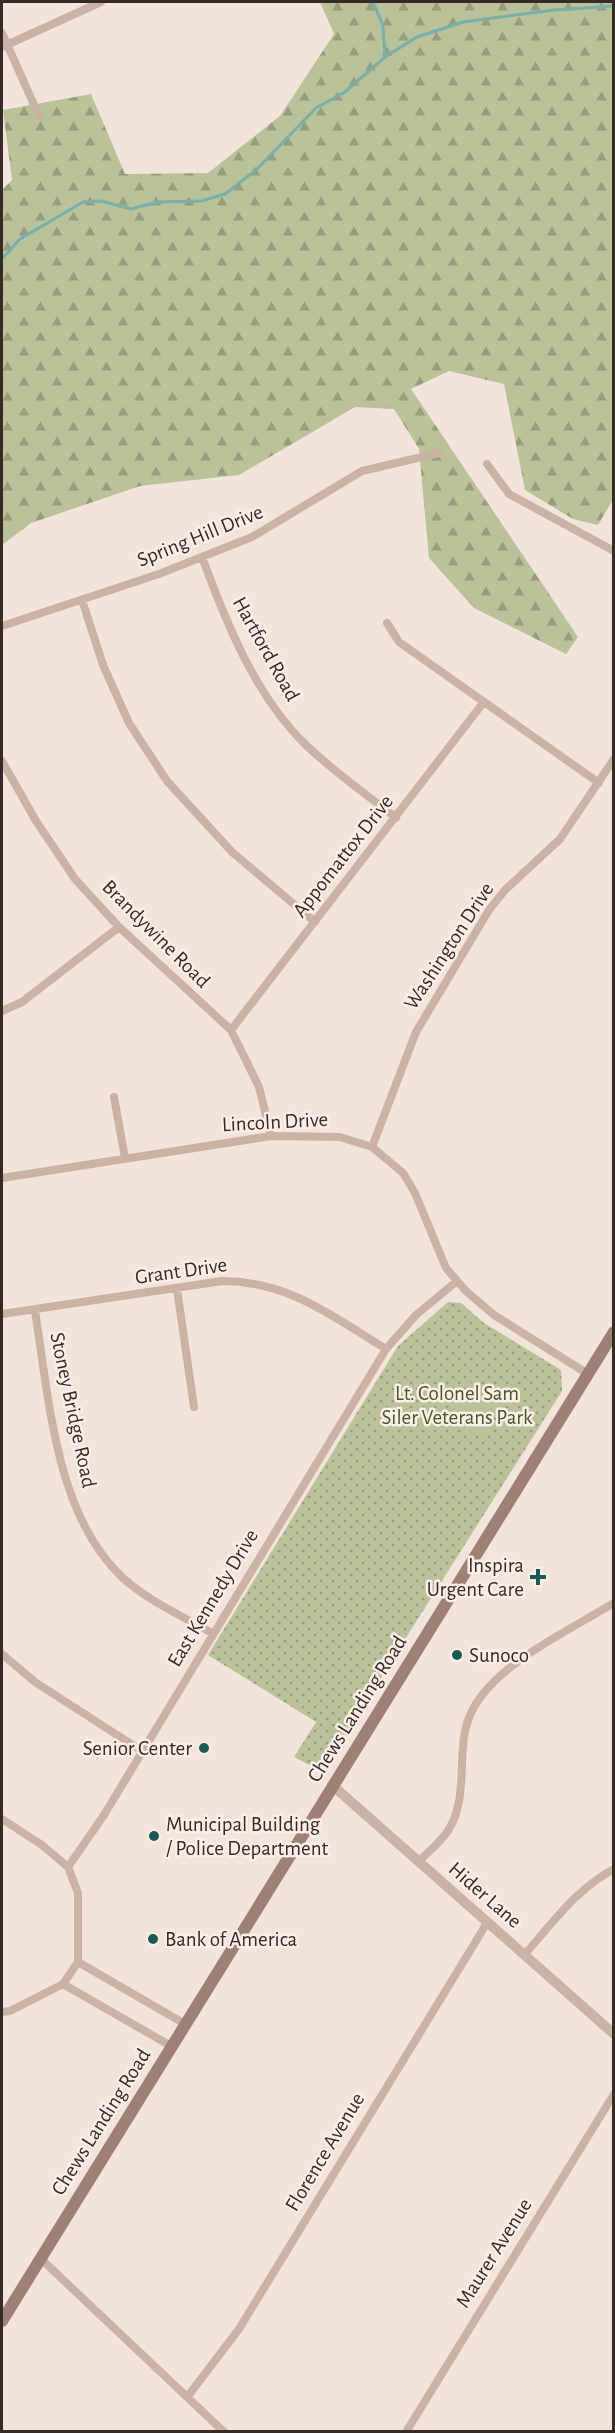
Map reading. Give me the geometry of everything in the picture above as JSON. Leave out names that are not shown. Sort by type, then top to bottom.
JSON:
[{"type":"main road","name":"Chews Landing Road","points":[[2,2321],[614,1332]]},
{"type":"street","points":[[4,46],[101,2]]},
{"type":"street","points":[[2,33],[4,46],[39,116]]},
{"type":"street","name":"Spring Hill Drive","points":[[2,626],[202,557],[252,537],[284,521],[362,471],[439,453]]},
{"type":"street","points":[[488,464],[509,494],[614,550]]},
{"type":"street","name":"Hartford Road","points":[[202,557],[223,612],[247,661],[276,710],[306,745],[396,818]]},
{"type":"street","points":[[81,600],[103,664],[129,723],[167,781],[232,852],[315,922]]},
{"type":"street","points":[[387,622],[399,642],[599,783]]},
{"type":"street","name":"Appomattox Drive","points":[[231,1030],[483,703]]},
{"type":"street","name":"Washington Drive","points":[[372,1147],[416,1032],[483,920],[504,890],[560,839],[614,759]]},
{"type":"street","name":"Brandywine Road","points":[[2,761],[36,821],[75,879],[119,927],[231,1030],[259,1087],[271,1136]]},
{"type":"street","points":[[2,1011],[22,1002],[119,927]]},
{"type":"street","points":[[114,1097],[125,1158]]},
{"type":"street","name":"Lincoln Drive","points":[[2,1178],[271,1136],[340,1137],[372,1147],[403,1173],[415,1193],[446,1268],[457,1281],[494,1316],[588,1374]]},
{"type":"street","name":"Grant Drive","points":[[2,1314],[35,1311],[222,1281],[247,1281],[303,1298],[386,1349]]},
{"type":"street","name":"East Kennedy Drive","points":[[69,1868],[386,1349],[416,1315],[457,1281]]},
{"type":"street","points":[[177,1289],[194,1407]]},
{"type":"street","name":"Stoney Bridge Road","points":[[35,1311],[54,1426],[71,1495],[94,1543],[123,1578],[174,1612],[212,1633]]},
{"type":"street","points":[[418,1862],[449,1830],[458,1809],[464,1739],[471,1710],[488,1684],[516,1663],[614,1603]]},
{"type":"street","points":[[2,1654],[35,1682],[142,1751]]},
{"type":"street","name":"Hider Lane","points":[[332,1785],[614,2034]]},
{"type":"street","points":[[2,1819],[42,1845],[69,1868],[78,1893],[78,1962],[63,1984],[10,2011],[2,2012]]},
{"type":"street","points":[[524,1955],[572,1902],[600,1876],[614,1869]]},
{"type":"street","name":"Florence Avenue","points":[[188,2396],[239,2330],[487,1923]]},
{"type":"street","points":[[78,1962],[185,2024]]},
{"type":"street","points":[[63,1984],[171,2046]]},
{"type":"street","name":"Maurer Avenue","points":[[406,2432],[614,2094]]},
{"type":"street","points":[[40,2258],[224,2432]]},
{"type":"green space","points":[[320,2],[613,2],[614,498],[598,525],[573,519],[525,490],[504,384],[449,371],[411,389],[578,637],[566,654],[474,608],[429,558],[419,449],[394,409],[355,407],[239,475],[140,486],[31,523],[2,545],[2,190],[12,180],[3,110],[91,94],[125,174],[208,173],[280,116],[334,34]]},
{"type":"green space","name":"Lt. Colonel Sam Siler Veterans Park","points":[[448,1302],[461,1303],[484,1323],[561,1370],[562,1391],[328,1761],[317,1769],[294,1757],[316,1722],[208,1655],[398,1346]]},
{"type":"green space","points":[[469,1382],[503,1398],[484,1438],[450,1422]]},
{"type":"waterway","points":[[373,2],[383,26],[385,57]]},
{"type":"waterway","points":[[2,259],[20,239],[83,202],[101,201],[131,209],[157,202],[201,201],[225,194],[257,169],[316,108],[345,92],[385,57],[417,37],[463,22],[554,10],[614,6]]},
{"type":"place","name":"Inspira Urgent Care","points":[[538,1577]]},
{"type":"place","name":"Sunoco","points":[[457,1655]]},
{"type":"place","name":"Senior Center","points":[[204,1748]]},
{"type":"place","name":"Municipal Building / Police Department","points":[[154,1836]]},
{"type":"place","name":"Bank of America","points":[[153,1939]]}]
